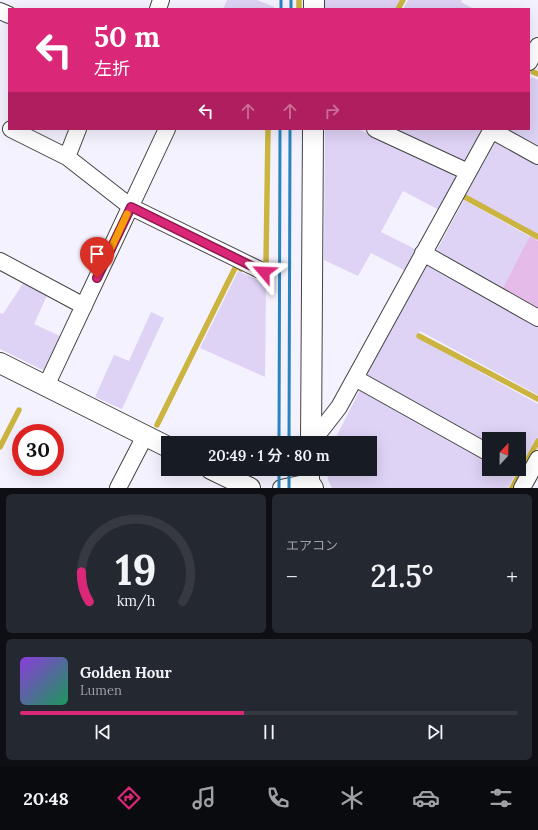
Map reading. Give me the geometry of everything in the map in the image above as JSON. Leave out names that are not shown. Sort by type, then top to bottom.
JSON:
[{"type":"street","points":[[530,60],[538,46]]},
{"type":"street","points":[[12,130],[67,158],[131,207],[264,272]]},
{"type":"street","points":[[67,158],[78,130]]},
{"type":"street","points":[[46,386],[167,130]]},
{"type":"street","points":[[311,436],[313,130]]},
{"type":"street","points":[[377,130],[468,172]]},
{"type":"street","points":[[316,436],[338,407],[355,378],[491,130]]},
{"type":"street","points":[[494,130],[538,156]]},
{"type":"street","points":[[423,253],[538,318]]},
{"type":"street","points":[[0,260],[84,306]]},
{"type":"street","points":[[0,364],[161,444]]},
{"type":"street","points":[[355,378],[482,449]]},
{"type":"street","points":[[118,488],[145,436]]},
{"type":"street","points":[[523,477],[538,459]]},
{"type":"street","points":[[226,476],[250,488]]},
{"type":"street","points":[[281,488],[310,480]]},
{"type":"shaded area","points":[[227,0],[257,0],[274,7],[274,8],[223,8]]},
{"type":"shaded area","points":[[323,0],[400,0],[396,8],[323,8]]},
{"type":"shaded area","points":[[408,0],[462,0],[461,2],[472,8],[404,8]]},
{"type":"shaded area","points":[[532,77],[538,80],[538,149],[505,130],[530,130],[530,80]]},
{"type":"shaded area","points":[[325,130],[360,130],[460,175],[441,211],[403,191],[381,232],[417,250],[406,271],[371,253],[358,276],[324,260]]},
{"type":"shaded area","points":[[391,130],[485,130],[468,161],[462,165]]},
{"type":"shaded area","points":[[497,139],[538,162],[538,235],[466,195]]},
{"type":"shaded area","points":[[464,200],[538,241],[538,312],[434,255]]},
{"type":"shaded area","points":[[530,236],[538,241],[538,312],[501,292]]},
{"type":"shaded area","points":[[428,264],[538,324],[538,395],[420,331],[416,337],[538,404],[538,437],[526,459],[526,432],[482,432],[482,444],[364,378]]},
{"type":"shaded area","points":[[238,271],[266,284],[265,377],[200,348]]},
{"type":"shaded area","points":[[26,279],[49,291],[34,324],[62,337],[45,371],[0,349],[0,313],[3,314]]},
{"type":"shaded area","points":[[151,312],[164,318],[122,409],[95,397],[114,355],[129,361]]},
{"type":"shaded area","points":[[361,388],[482,456],[482,476],[514,476],[508,488],[332,488],[328,476],[377,476],[377,436],[337,436]]},
{"type":"waterway","points":[[299,0],[299,8]]},
{"type":"waterway","points":[[399,8],[403,0]]},
{"type":"waterway","points":[[533,72],[538,74]]},
{"type":"waterway","points":[[266,263],[268,130]]},
{"type":"waterway","points":[[463,196],[538,237]]},
{"type":"waterway","points":[[157,425],[236,266],[241,269]]},
{"type":"waterway","points":[[419,336],[538,399]]},
{"type":"waterway","points":[[0,447],[19,410]]},
{"type":"waterway","points":[[526,462],[538,441]]},
{"type":"waterway","points":[[512,488],[518,477]]},
{"type":"railway","points":[[281,0],[281,8]]},
{"type":"railway","points":[[291,0],[291,8]]},
{"type":"railway","points":[[279,436],[280,130]]},
{"type":"railway","points":[[289,436],[290,130]]},
{"type":"railway","points":[[279,476],[279,488]]},
{"type":"railway","points":[[289,476],[289,488]]},
{"type":"slow traffic","points":[[108,255],[127,214]]},
{"type":"route","points":[[97,278],[131,207],[264,272]]}]
